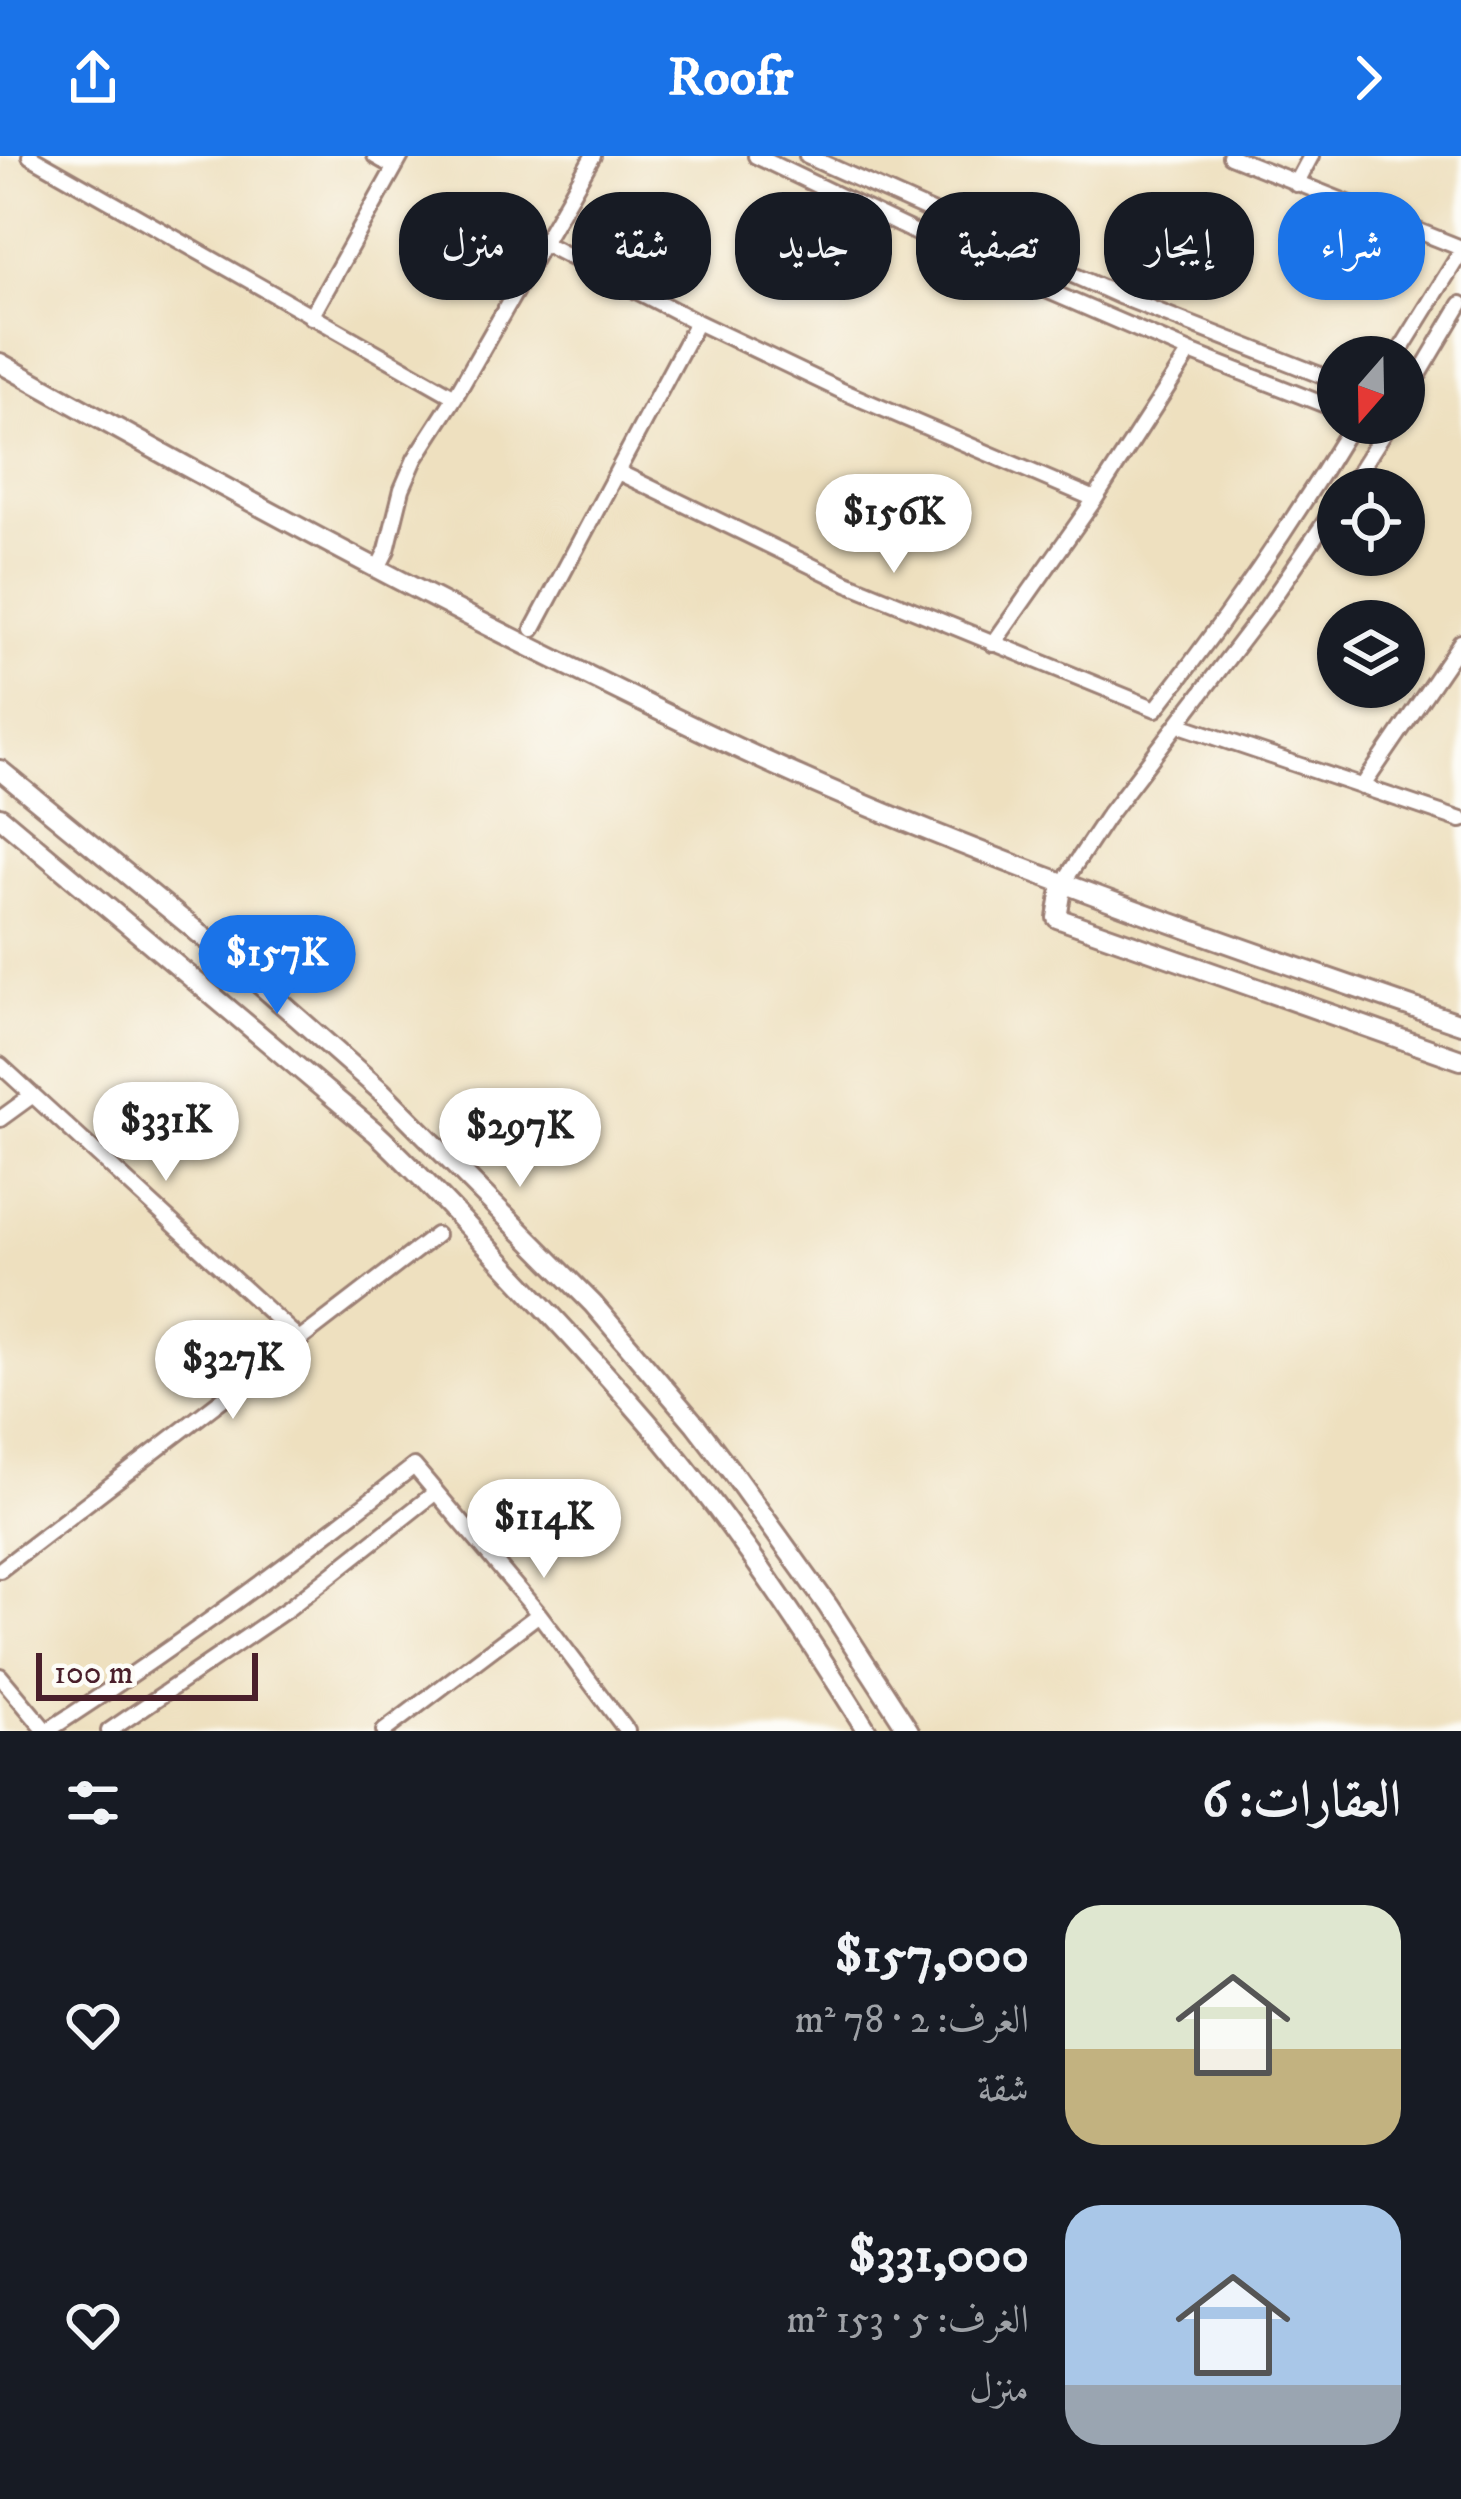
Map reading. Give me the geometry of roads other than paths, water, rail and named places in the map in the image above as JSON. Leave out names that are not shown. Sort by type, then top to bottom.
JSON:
[{"type":"street","points":[[30,156],[455,397]]},
{"type":"street","points":[[311,317],[398,162],[375,156]]},
{"type":"street","points":[[548,234],[593,156]]},
{"type":"street","points":[[756,156],[935,242],[1317,402]]},
{"type":"street","points":[[807,156],[1042,263],[1317,374]]},
{"type":"street","points":[[1230,156],[1461,250],[1409,336]]},
{"type":"street","points":[[1296,184],[1311,156]]},
{"type":"street","points":[[548,246],[916,424],[1095,499]]},
{"type":"street","points":[[376,570],[393,530],[407,474],[510,300]]},
{"type":"street","points":[[1425,365],[1461,304]]},
{"type":"street","points":[[533,628],[698,322]]},
{"type":"street","points":[[993,644],[1190,352]]},
{"type":"street","points":[[1270,383],[1282,360]]},
{"type":"street","points":[[0,363],[376,570],[707,734],[955,842],[1239,948],[1461,1024]]},
{"type":"street","points":[[618,472],[792,558],[1156,709],[1233,609],[1340,444]]},
{"type":"street","points":[[1317,534],[1180,725],[1106,818],[1063,883],[1057,918],[1461,1060]]},
{"type":"street","points":[[1362,787],[1461,642]]},
{"type":"street","points":[[1180,725],[1461,820]]},
{"type":"street","points":[[0,770],[316,1034],[398,1107],[551,1260],[617,1331],[731,1471],[828,1606],[909,1731]]},
{"type":"street","points":[[0,817],[408,1163],[546,1307],[700,1487],[807,1635],[868,1731]]},
{"type":"street","points":[[260,1037],[279,1026],[283,1005]]},
{"type":"street","points":[[286,1058],[288,1045],[297,1035],[316,1034]]},
{"type":"street","points":[[0,1065],[299,1339]]},
{"type":"street","points":[[0,1119],[33,1095]]},
{"type":"street","points":[[0,1570],[436,1235]]},
{"type":"street","points":[[0,1676],[46,1731],[259,1586],[414,1466],[539,1614],[627,1731]]},
{"type":"street","points":[[109,1731],[290,1608],[436,1492]]},
{"type":"street","points":[[384,1731],[539,1614]]}]
